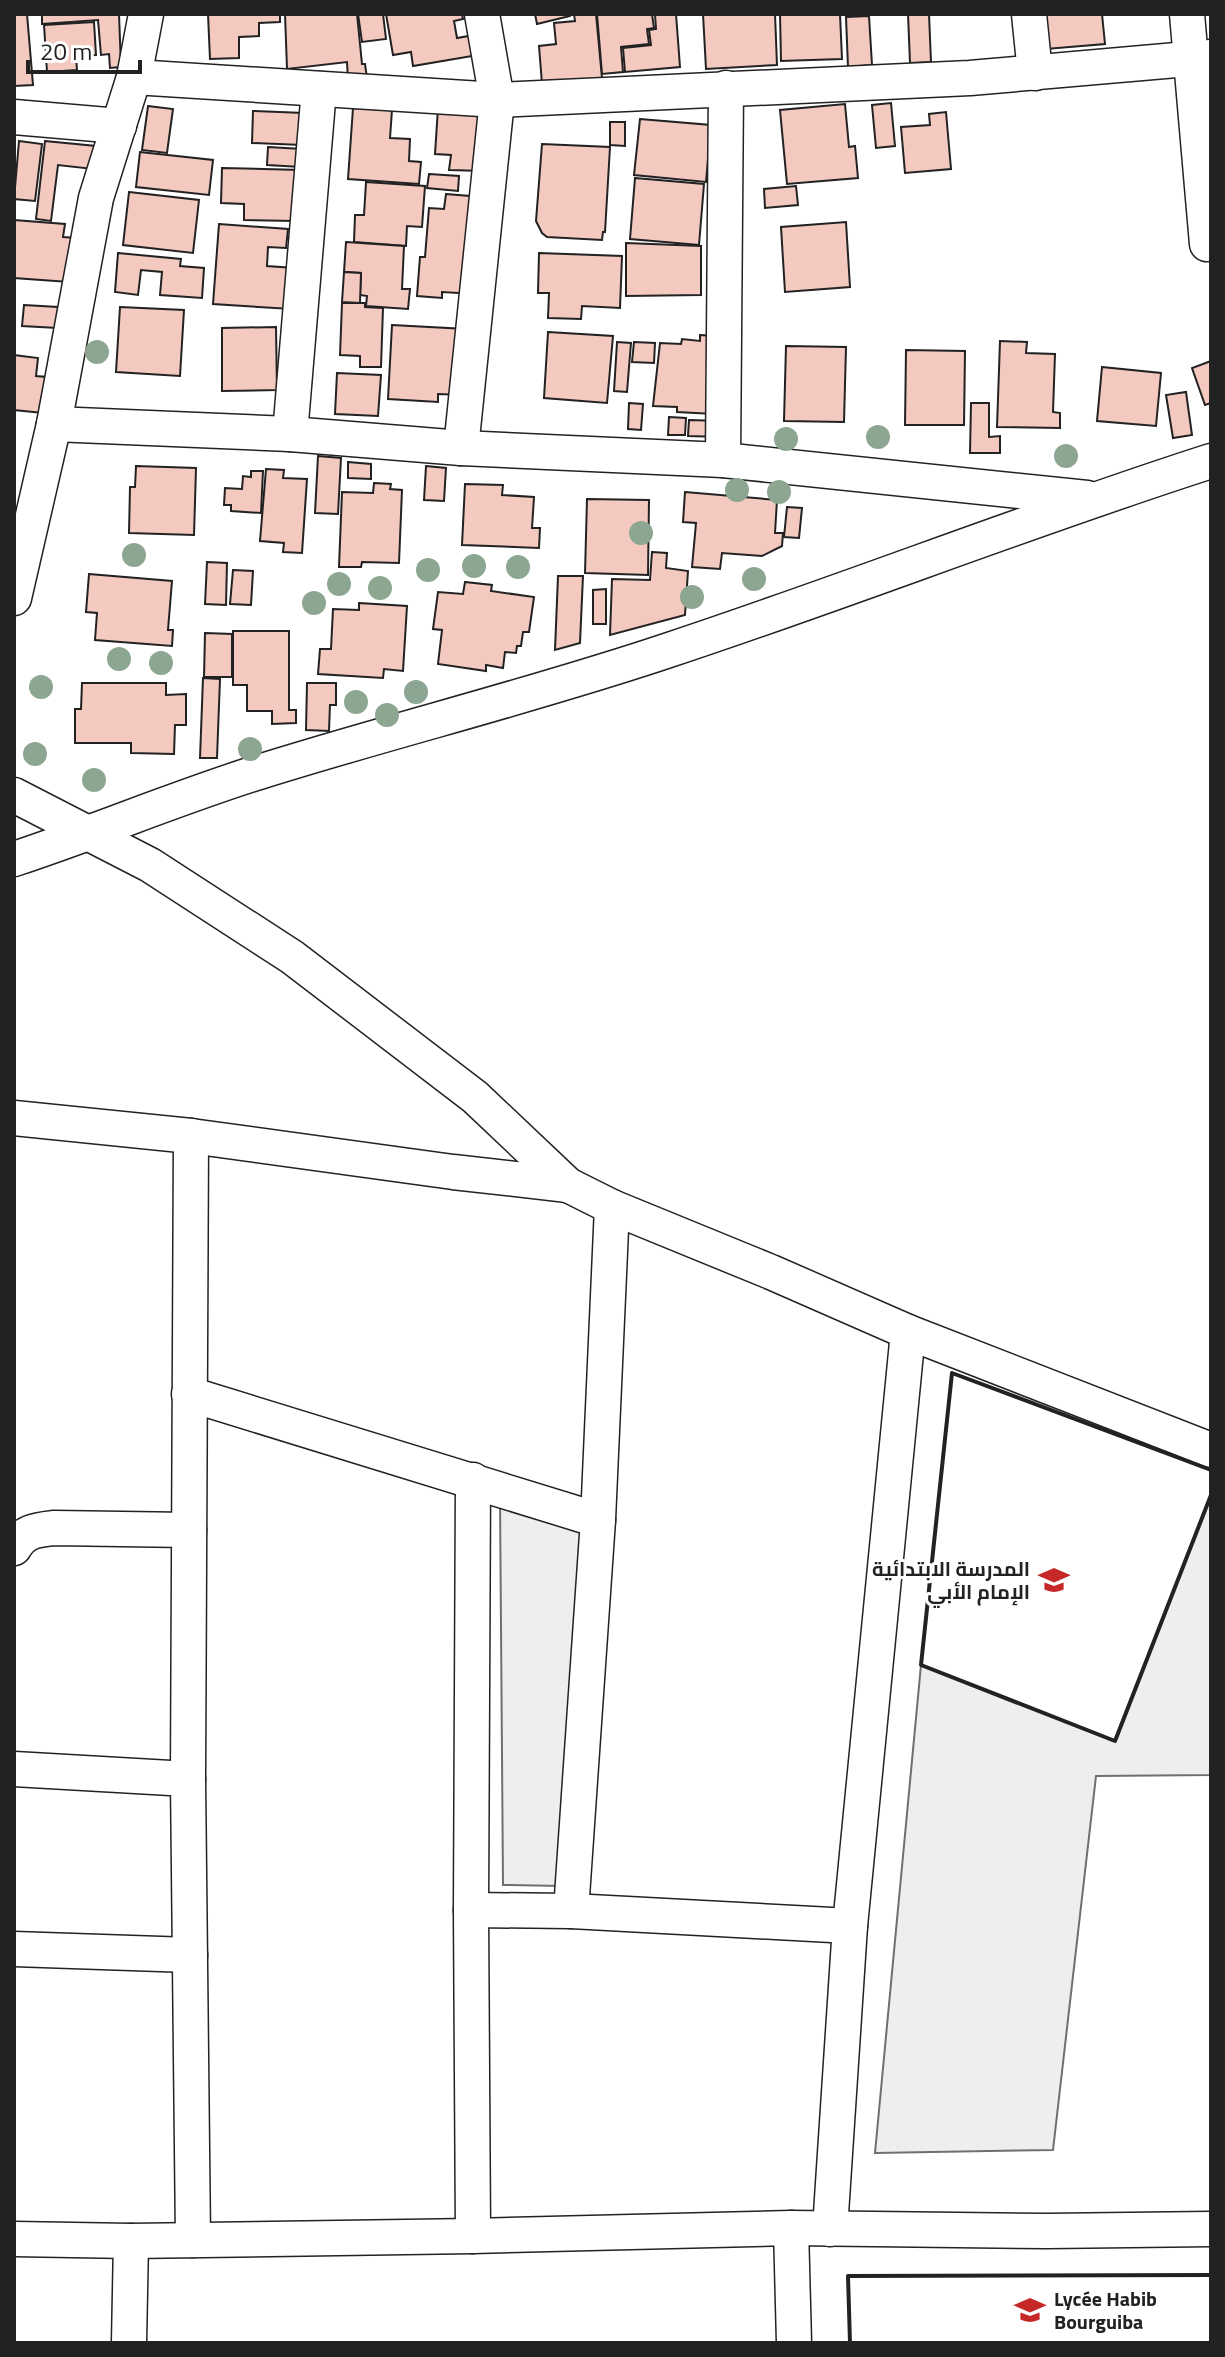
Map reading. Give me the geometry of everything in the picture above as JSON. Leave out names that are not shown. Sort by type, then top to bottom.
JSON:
[{"type":"street","points":[[14,598],[54,424],[96,198],[134,77],[146,14]]},
{"type":"street","points":[[461,448],[497,100],[482,14]]},
{"type":"street","points":[[1029,14],[1035,73]]},
{"type":"street","points":[[1187,14],[1200,58],[1207,244]]},
{"type":"street","points":[[134,77],[497,100],[970,78],[1200,58]]},
{"type":"street","points":[[723,460],[726,88]]},
{"type":"street","points":[[290,434],[319,89]]},
{"type":"street","points":[[14,117],[119,126]]},
{"type":"street","points":[[54,424],[290,434],[461,448],[723,460],[1095,498]]},
{"type":"street","points":[[14,859],[259,772],[671,650],[1095,498],[1211,461]]},
{"type":"street","points":[[14,795],[150,865],[316,974],[475,1097],[568,1185],[612,1207],[908,1332],[1211,1450]]},
{"type":"street","points":[[14,1118],[191,1136],[393,1165],[568,1185]]},
{"type":"street","points":[[191,1136],[188,1779],[193,2240]]},
{"type":"street","points":[[571,1911],[598,1520],[612,1207]]},
{"type":"street","points":[[830,2229],[850,1926],[908,1332]]},
{"type":"street","points":[[189,1394],[598,1520]]},
{"type":"street","points":[[473,1480],[473,2236]]},
{"type":"street","points":[[14,1548],[23,1536],[33,1530],[189,1530]]},
{"type":"street","points":[[14,1769],[188,1779]]},
{"type":"street","points":[[471,1910],[571,1911],[850,1926]]},
{"type":"street","points":[[14,1949],[190,1955]]},
{"type":"street","points":[[791,2228],[794,2343]]},
{"type":"street","points":[[14,2239],[131,2241],[791,2228],[1211,2229]]},
{"type":"street","points":[[129,2343],[131,2241]]},
{"type":"shaded area","points":[[1211,1495],[1211,1775],[1096,1776],[1053,2150],[875,2153],[921,1665],[1115,1741]]},
{"type":"shaded area","points":[[500,1498],[588,1526],[562,1886],[503,1885]]},
{"type":"building","points":[[14,14],[27,14],[33,85],[14,86]]},
{"type":"building","points":[[42,14],[119,14],[121,67],[110,68],[109,54],[101,55],[98,20],[42,24]]},
{"type":"building","points":[[208,14],[280,14],[280,22],[259,23],[259,36],[239,37],[239,58],[210,59]]},
{"type":"building","points":[[285,14],[357,14],[362,64],[365,64],[367,78],[348,80],[347,62],[287,69]]},
{"type":"building","points":[[358,14],[383,14],[386,39],[362,42]]},
{"type":"building","points":[[386,14],[462,14],[463,19],[454,21],[457,38],[480,34],[484,54],[413,66],[411,52],[393,55]]},
{"type":"building","points":[[535,14],[570,14],[570,16],[537,24]]},
{"type":"building","points":[[574,14],[596,14],[602,78],[542,84],[539,46],[556,44],[554,23],[575,21]]},
{"type":"building","points":[[597,14],[652,14],[654,28],[647,29],[649,44],[621,47],[623,72],[602,74]]},
{"type":"building","points":[[655,14],[676,14],[680,67],[625,72],[623,48],[651,45],[649,30],[656,29]]},
{"type":"building","points":[[703,14],[775,14],[777,65],[706,69]]},
{"type":"building","points":[[780,14],[840,14],[842,59],[781,61]]},
{"type":"building","points":[[908,14],[929,14],[931,62],[910,63]]},
{"type":"building","points":[[1043,14],[1102,14],[1105,44],[1046,49]]},
{"type":"building","points":[[869,16],[872,65],[848,67],[846,17]]},
{"type":"building","points":[[94,22],[96,55],[76,56],[77,70],[47,72],[44,25]]},
{"type":"building","points":[[891,103],[895,146],[876,148],[872,105]]},
{"type":"building","points":[[845,104],[849,147],[855,146],[858,178],[787,184],[780,110]]},
{"type":"building","points":[[148,106],[173,109],[167,153],[142,150]]},
{"type":"building","points":[[353,108],[392,110],[390,138],[410,139],[409,161],[421,162],[419,184],[348,179]]},
{"type":"building","points":[[438,108],[490,110],[483,171],[449,170],[451,155],[435,154]]},
{"type":"building","points":[[253,111],[304,113],[302,145],[252,143]]},
{"type":"building","points":[[946,112],[951,169],[905,173],[901,127],[930,125],[929,114]]},
{"type":"building","points":[[640,119],[711,125],[706,182],[634,175]]},
{"type":"building","points":[[610,122],[625,122],[625,146],[610,145]]},
{"type":"building","points":[[19,141],[42,144],[35,201],[14,199]]},
{"type":"building","points":[[45,141],[96,146],[93,169],[58,165],[51,221],[36,219]]},
{"type":"building","points":[[542,144],[610,147],[602,240],[547,237],[542,233],[536,221]]},
{"type":"building","points":[[268,147],[302,149],[301,167],[267,165]]},
{"type":"building","points":[[140,152],[213,160],[209,195],[136,187]]},
{"type":"building","points":[[222,168],[301,170],[295,221],[244,220],[244,204],[221,203]]},
{"type":"building","points":[[429,174],[459,176],[458,191],[427,188]]},
{"type":"building","points":[[635,178],[704,184],[699,245],[630,239]]},
{"type":"building","points":[[366,182],[425,186],[422,227],[407,226],[406,246],[354,242],[355,215],[364,215]]},
{"type":"building","points":[[796,186],[798,205],[765,208],[764,189]]},
{"type":"building","points":[[129,192],[199,200],[193,253],[123,245]]},
{"type":"building","points":[[446,194],[470,196],[475,294],[442,292],[442,298],[417,296],[420,257],[425,257],[429,208],[444,209]]},
{"type":"building","points":[[14,220],[65,224],[63,237],[78,238],[69,282],[14,278]]},
{"type":"building","points":[[846,222],[850,287],[785,292],[781,227]]},
{"type":"building","points":[[219,224],[288,229],[286,248],[268,247],[267,266],[294,268],[291,309],[213,304]]},
{"type":"building","points":[[346,242],[404,246],[402,289],[410,289],[408,309],[366,306],[367,296],[360,295],[361,273],[344,272]]},
{"type":"building","points":[[626,243],[701,246],[701,295],[626,296]]},
{"type":"building","points":[[118,253],[181,259],[180,266],[204,268],[202,298],[160,295],[162,272],[141,270],[138,295],[115,292]]},
{"type":"building","points":[[539,253],[622,256],[620,308],[582,306],[581,319],[548,318],[549,293],[538,293]]},
{"type":"building","points":[[344,272],[361,273],[360,303],[342,302]]},
{"type":"building","points":[[342,303],[365,303],[365,307],[383,308],[381,367],[360,367],[360,356],[340,355]]},
{"type":"building","points":[[24,305],[58,307],[57,328],[22,326]]},
{"type":"building","points":[[120,307],[184,310],[180,376],[116,372]]},
{"type":"building","points":[[392,325],[466,329],[463,395],[438,394],[438,402],[388,399]]},
{"type":"building","points":[[276,327],[277,390],[222,391],[222,328]]},
{"type":"building","points":[[548,332],[613,336],[607,403],[544,398]]},
{"type":"building","points":[[700,335],[716,336],[714,414],[677,412],[677,407],[653,406],[660,343],[681,344],[682,339],[700,341]]},
{"type":"building","points":[[1000,341],[1027,342],[1026,353],[1055,354],[1053,412],[1060,413],[1060,428],[997,427]]},
{"type":"building","points":[[617,342],[631,343],[627,392],[614,391]]},
{"type":"building","points":[[634,342],[655,343],[654,363],[632,362]]},
{"type":"building","points":[[786,346],[846,347],[844,422],[784,421]]},
{"type":"building","points":[[906,350],[965,351],[964,425],[905,425]]},
{"type":"building","points":[[14,355],[38,358],[36,376],[47,377],[43,413],[14,410]]},
{"type":"building","points":[[1211,361],[1211,403],[1205,405],[1192,368]]},
{"type":"building","points":[[1102,367],[1161,373],[1156,426],[1097,421]]},
{"type":"building","points":[[337,373],[381,375],[378,416],[335,414]]},
{"type":"building","points":[[1186,392],[1192,435],[1173,438],[1166,395]]},
{"type":"building","points":[[629,403],[643,404],[641,430],[628,429]]},
{"type":"building","points":[[971,403],[989,403],[989,437],[1000,436],[1000,453],[970,453]]},
{"type":"building","points":[[669,417],[686,418],[685,435],[668,435]]},
{"type":"building","points":[[689,420],[722,421],[722,437],[688,436]]},
{"type":"building","points":[[318,456],[341,458],[338,514],[315,513]]},
{"type":"building","points":[[348,462],[371,464],[371,479],[348,478]]},
{"type":"building","points":[[136,466],[196,468],[194,535],[129,533],[130,487],[135,487]]},
{"type":"building","points":[[426,466],[446,468],[444,501],[424,500]]},
{"type":"building","points":[[266,469],[284,470],[283,478],[307,479],[302,553],[283,552],[284,543],[260,541]]},
{"type":"building","points":[[251,471],[263,471],[261,513],[231,511],[231,505],[224,505],[225,488],[242,489],[243,476],[251,477]]},
{"type":"building","points":[[374,483],[391,484],[390,489],[402,490],[399,563],[362,562],[361,567],[339,567],[342,492],[373,493]]},
{"type":"building","points":[[465,484],[503,485],[502,495],[534,497],[532,528],[540,528],[539,548],[462,545]]},
{"type":"building","points":[[685,492],[777,500],[775,533],[783,533],[782,546],[762,556],[722,553],[720,569],[692,567],[696,523],[683,522]]},
{"type":"building","points":[[587,499],[649,500],[648,575],[585,573]]},
{"type":"building","points":[[787,507],[802,508],[799,538],[784,537]]},
{"type":"building","points":[[652,552],[667,553],[666,568],[688,571],[685,615],[610,635],[612,579],[650,580]]},
{"type":"building","points":[[207,562],[227,563],[226,605],[205,604]]},
{"type":"building","points":[[233,570],[253,571],[251,605],[230,604]]},
{"type":"building","points":[[89,574],[172,581],[168,630],[173,630],[172,646],[95,640],[97,613],[86,612]]},
{"type":"building","points":[[558,576],[583,576],[580,643],[555,650]]},
{"type":"building","points":[[465,582],[492,585],[491,591],[534,597],[529,632],[523,632],[521,646],[517,646],[516,653],[505,652],[503,668],[486,665],[486,671],[438,664],[442,630],[433,629],[438,592],[463,594]]},
{"type":"building","points":[[606,589],[606,624],[593,624],[593,590]]},
{"type":"building","points":[[359,603],[407,606],[403,671],[384,669],[383,678],[318,674],[320,649],[331,649],[333,609],[359,610]]},
{"type":"building","points":[[233,631],[289,631],[289,710],[296,710],[296,723],[272,724],[272,711],[247,711],[247,685],[233,685]]},
{"type":"building","points":[[205,633],[232,634],[232,677],[204,677]]},
{"type":"building","points":[[203,678],[220,679],[217,758],[200,758]]},
{"type":"building","points":[[82,683],[166,683],[166,695],[186,694],[186,725],[175,725],[174,754],[131,753],[131,743],[75,743],[75,709],[81,709]]},
{"type":"building","points":[[307,683],[336,683],[336,705],[330,705],[329,731],[306,730]]},
{"type":"wall","points":[[1211,1470],[952,1373],[921,1665],[1115,1741],[1211,1495]]},
{"type":"wall","points":[[850,2343],[848,2276],[1211,2275]]},
{"type":"place","name":"المدرسة الابتدائية الإمام الأبي","points":[[1054,1580]]},
{"type":"place","name":"Lycée Habib Bourguiba","points":[[1030,2310]]}]
